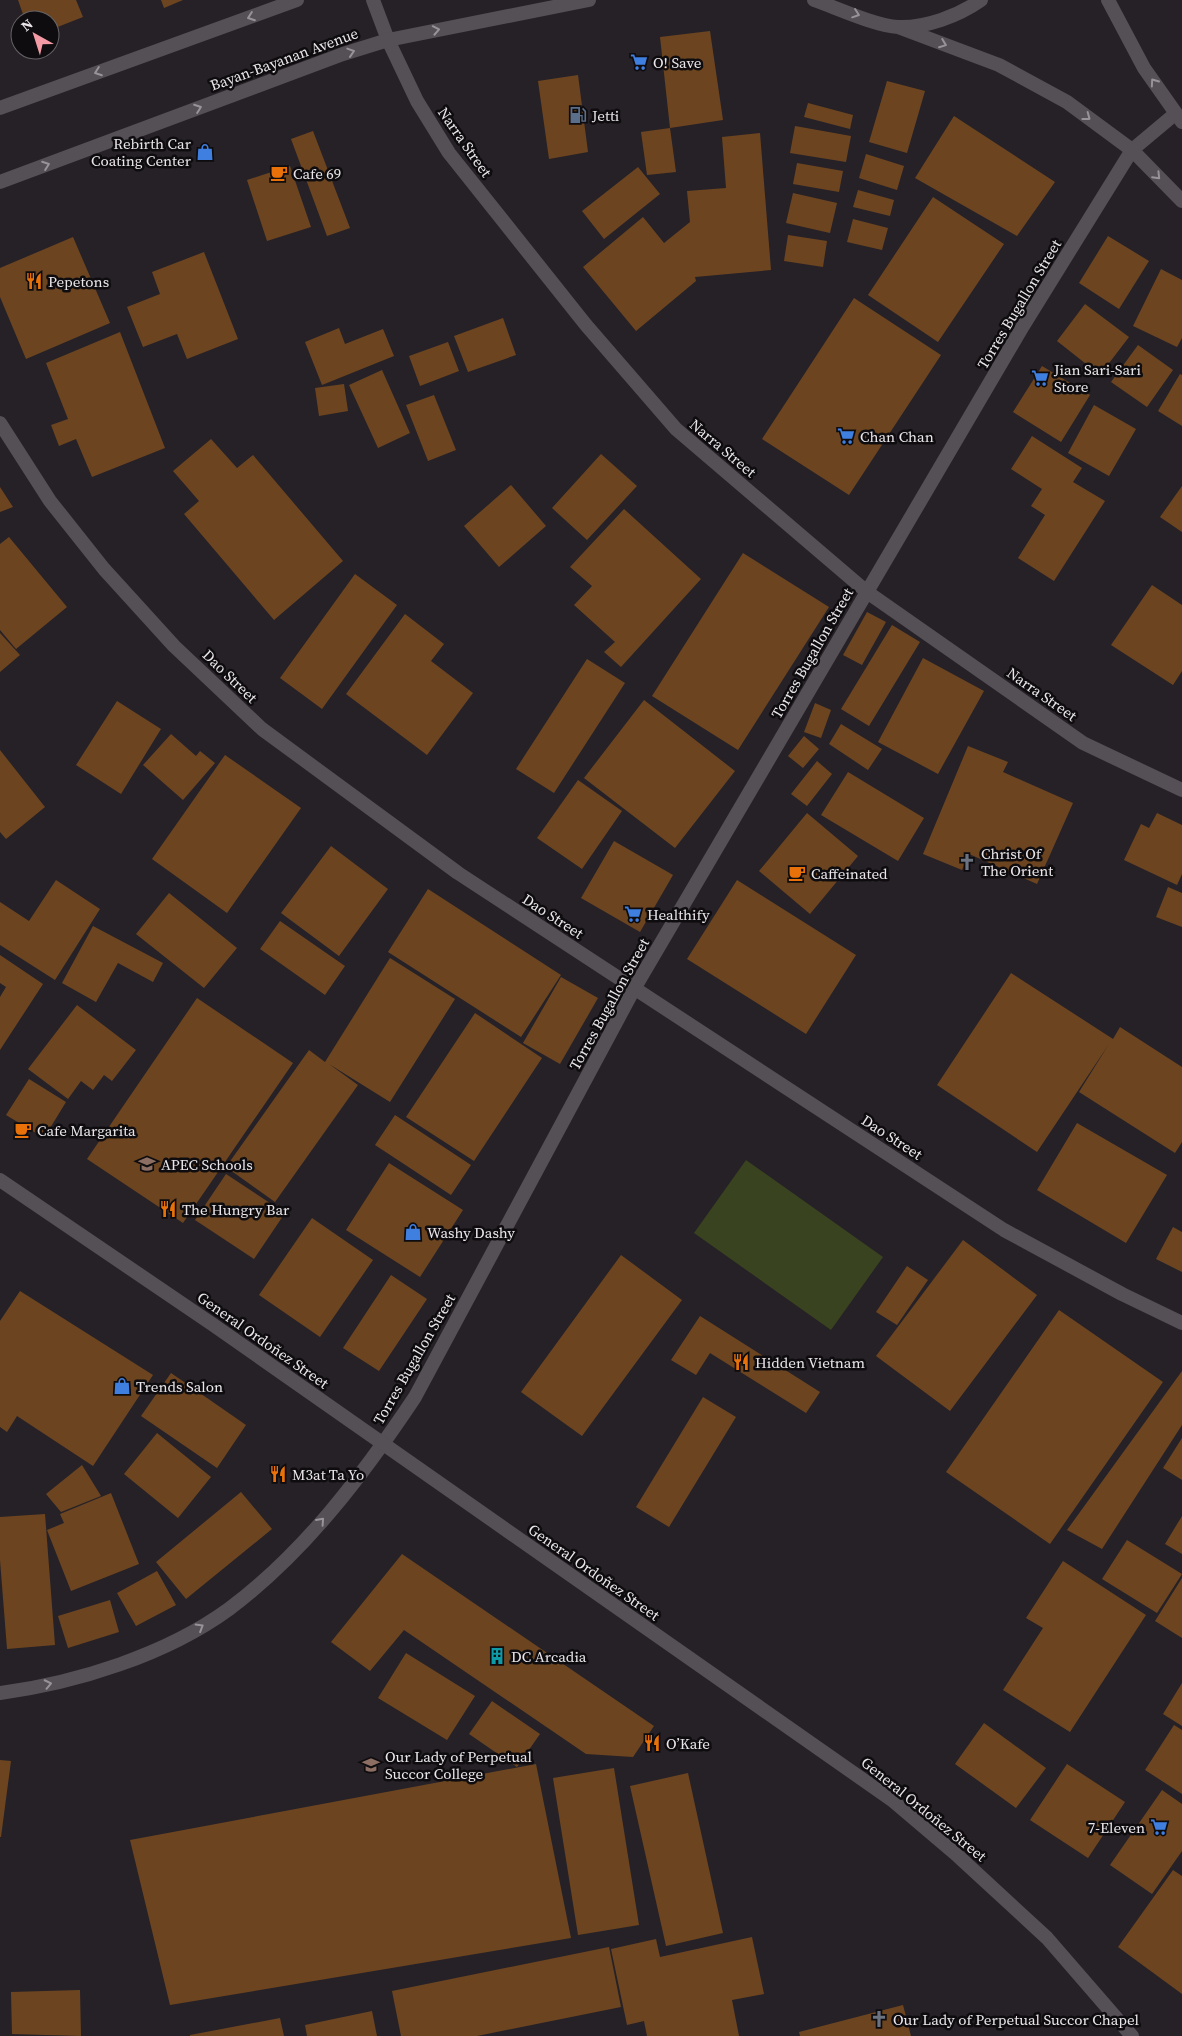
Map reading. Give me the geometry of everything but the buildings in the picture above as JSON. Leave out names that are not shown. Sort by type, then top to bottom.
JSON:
[{"type":"street","points":[[0,108],[296,0]]},
{"type":"street","name":"Narra Street","points":[[373,0],[388,40],[417,101],[449,153],[586,325],[676,429],[867,592],[1083,743],[1182,790]]},
{"type":"street","name":"Bayan-Bayanan Avenue","points":[[0,182],[344,54],[388,40],[589,0]]},
{"type":"street","points":[[814,0],[898,27],[999,65],[1067,102],[1132,150],[1182,202]]},
{"type":"street","points":[[898,27],[925,24],[966,10],[981,0]]},
{"type":"street","points":[[1108,0],[1144,68],[1179,118]]},
{"type":"street","name":"Torres Bugallon Street","points":[[0,1693],[62,1681],[141,1655],[178,1640],[227,1610],[252,1590],[302,1542],[383,1445],[414,1397],[634,989],[1018,335],[1132,150],[1179,118]]},
{"type":"street","name":"Dao Street","points":[[0,423],[50,502],[104,569],[174,646],[262,729],[458,873],[1004,1230],[1122,1294],[1182,1323]]},
{"type":"street","name":"General Ordoñez Street","points":[[0,1180],[212,1324],[892,1800],[958,1856],[1047,1938],[1132,2036]]},
{"type":"green space","points":[[746,1160],[883,1257],[831,1330],[694,1233]]},
{"type":"place","name":"O! Save","points":[[639,62]]},
{"type":"place","name":"Jetti","points":[[578,115]]},
{"type":"place","name":"Rebirth Car Coating Center","points":[[205,152]]},
{"type":"place","name":"Cafe 69","points":[[279,173]]},
{"type":"place","name":"Pepetons","points":[[34,281]]},
{"type":"place","name":"Jian Sari-Sari Store","points":[[1040,378]]},
{"type":"place","name":"Chan Chan","points":[[846,436]]},
{"type":"place","name":"Christ Of The Orient","points":[[967,862]]},
{"type":"place","name":"Caffeinated","points":[[797,873]]},
{"type":"place","name":"Healthify","points":[[633,914]]},
{"type":"place","name":"Cafe Margarita","points":[[23,1130]]},
{"type":"place","name":"APEC Schools","points":[[147,1164]]},
{"type":"place","name":"The Hungry Bar","points":[[168,1209]]},
{"type":"place","name":"Washy Dashy","points":[[413,1232]]},
{"type":"place","name":"Hidden Vietnam","points":[[741,1362]]},
{"type":"place","name":"Trends Salon","points":[[122,1386]]},
{"type":"place","name":"M3at Ta Yo","points":[[278,1474]]},
{"type":"place","name":"DC Arcadia","points":[[497,1656]]},
{"type":"place","name":"O’Kafe","points":[[652,1743]]},
{"type":"place","name":"Our Lady of Perpetual Succor College","points":[[371,1765]]},
{"type":"place","name":"7-Eleven","points":[[1159,1827]]},
{"type":"place","name":"Our Lady of Perpetual Succor Chapel","points":[[879,2019]]}]
